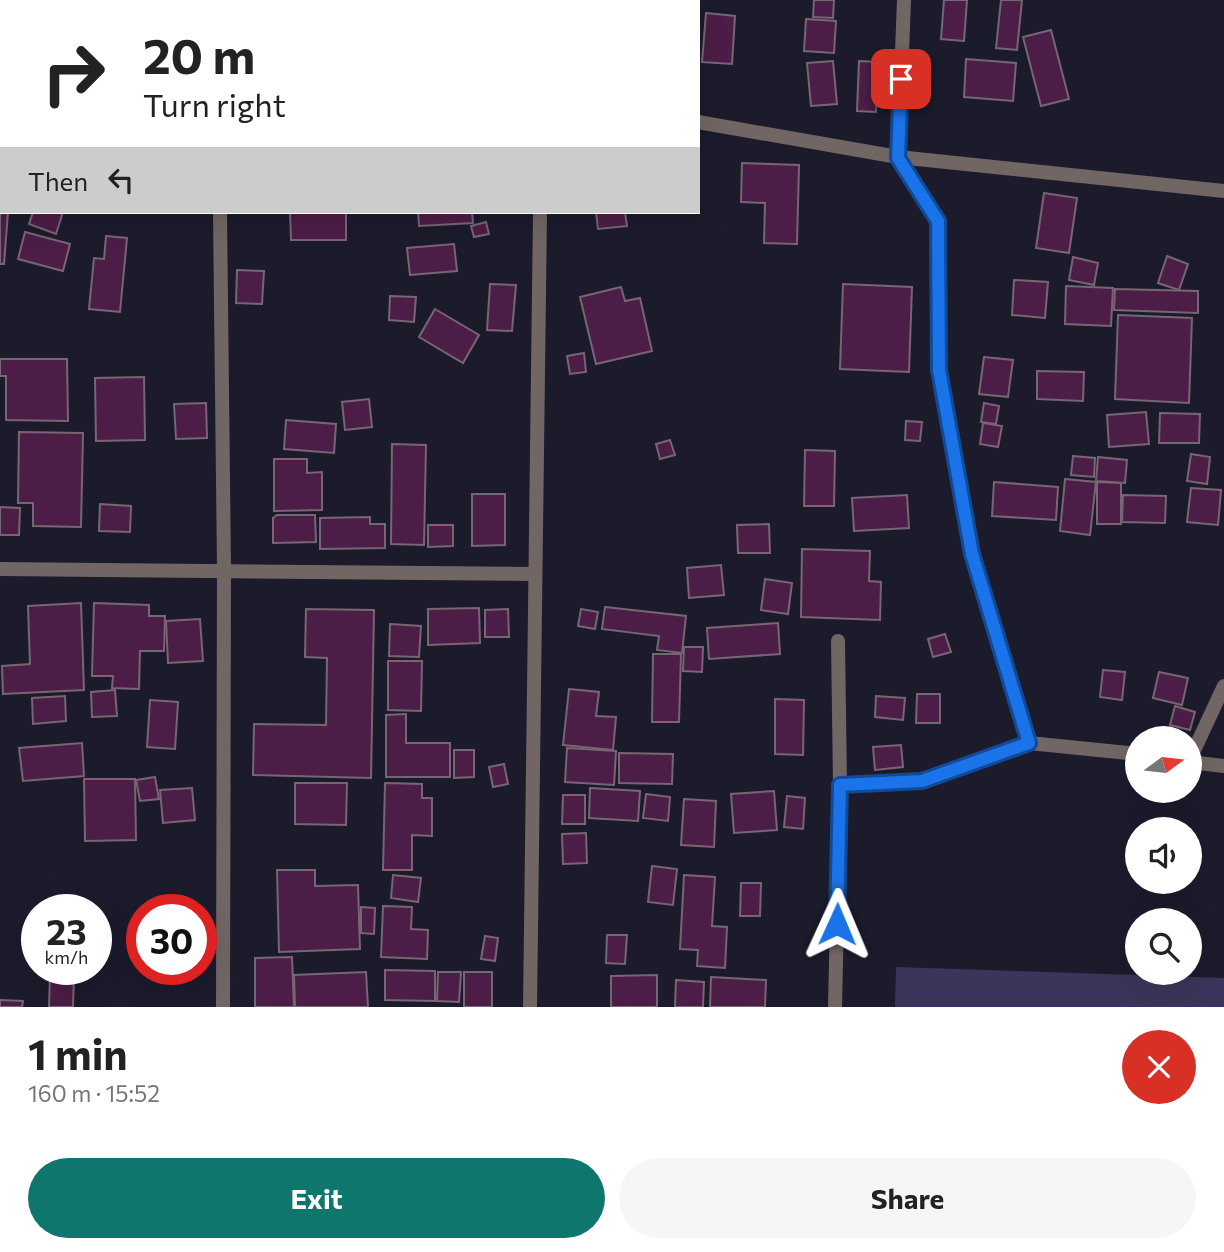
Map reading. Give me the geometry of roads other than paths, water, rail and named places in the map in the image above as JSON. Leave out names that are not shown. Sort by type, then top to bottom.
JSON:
[{"type":"street","points":[[904,0],[898,158],[938,221],[939,370],[972,554],[1029,743]]},
{"type":"street","points":[[700,122],[898,158],[1223,194]]},
{"type":"street","points":[[220,214],[224,569],[223,1007]]},
{"type":"street","points":[[530,1007],[533,573],[540,214]]},
{"type":"street","points":[[0,569],[533,573]]},
{"type":"street","points":[[835,1007],[840,785],[838,641]]},
{"type":"street","points":[[1202,735],[1224,687]]},
{"type":"street","points":[[840,785],[922,781],[1029,743],[1125,753]]},
{"type":"street","points":[[1202,763],[1224,766]]}]
